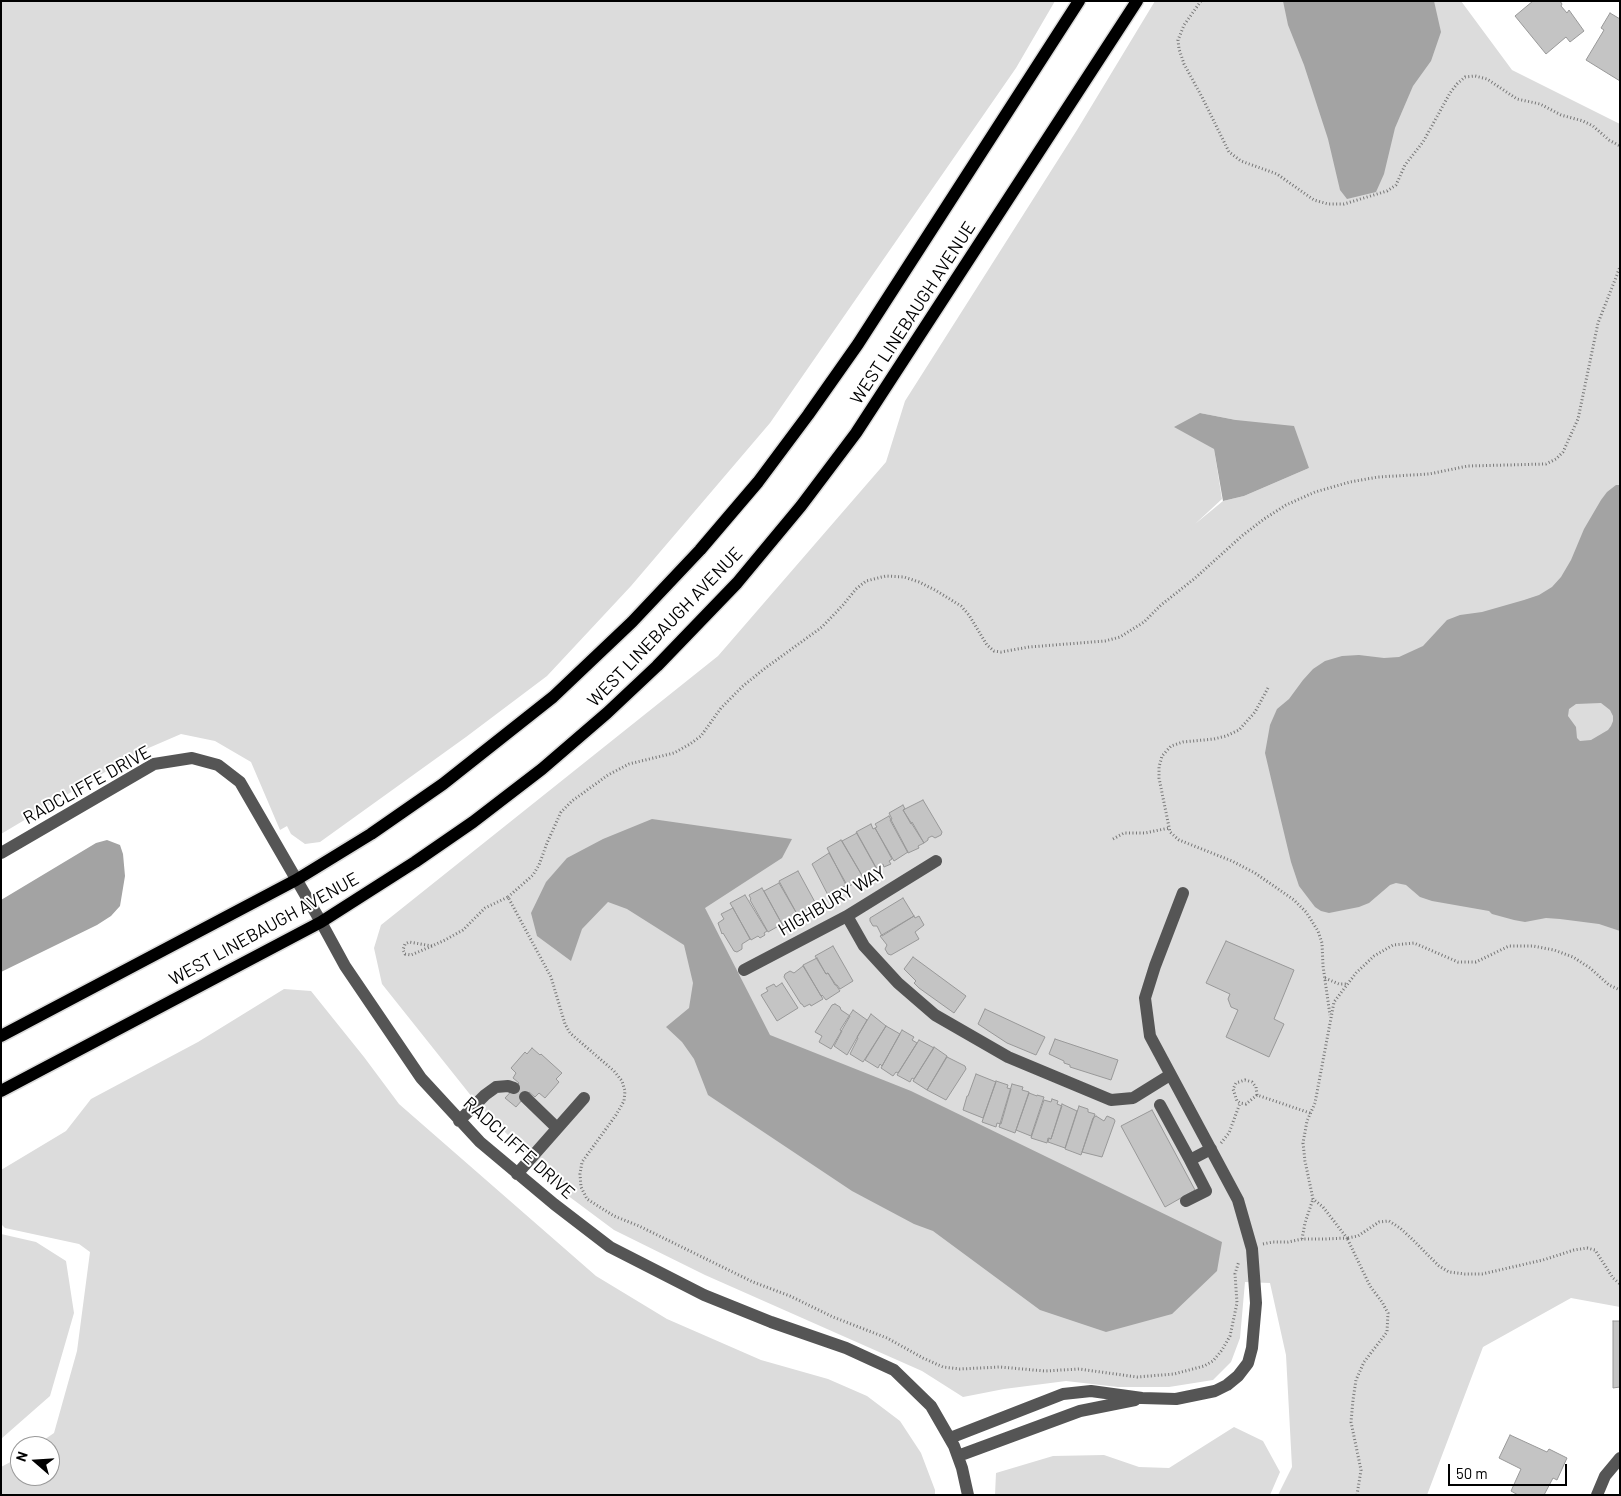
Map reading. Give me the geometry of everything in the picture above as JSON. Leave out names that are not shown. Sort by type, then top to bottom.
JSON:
[{"type":"main road","name":"WEST LINEBAUGH AVENUE","points":[[1,1036],[296,880],[371,834],[444,784],[554,697],[632,622],[700,550],[758,482],[847,360],[1079,1]]},
{"type":"main road","name":"WEST LINEBAUGH AVENUE","points":[[1,1091],[321,922],[422,857],[542,770],[657,666],[737,583],[801,506],[856,433],[1137,1]]},
{"type":"street","name":"RADCLIFFE DRIVE","points":[[1,853],[154,764],[192,758],[218,765],[240,782],[345,966],[421,1078],[480,1142],[517,1174],[610,1247],[704,1295],[771,1322],[846,1348],[894,1370],[931,1406],[950,1438],[958,1456],[967,1493]]},
{"type":"street","name":"HIGHBURY WAY","points":[[744,970],[847,916],[936,860]]},
{"type":"street","points":[[950,1438],[1062,1394],[1091,1390],[1142,1398],[1176,1398],[1215,1391],[1233,1380],[1248,1363],[1252,1348],[1256,1303],[1252,1249],[1238,1200],[1150,1036],[1145,998],[1183,893]]},
{"type":"street","points":[[847,916],[864,946],[898,983],[936,1014],[1008,1057],[1111,1100],[1133,1098],[1170,1075]]},
{"type":"street","points":[[459,1120],[496,1087],[508,1086],[514,1088]]},
{"type":"street","points":[[525,1097],[557,1128]]},
{"type":"street","points":[[517,1174],[584,1098]]},
{"type":"street","points":[[1160,1105],[1206,1191],[1186,1201]]},
{"type":"street","points":[[1190,1160],[1210,1149]]},
{"type":"street","points":[[958,1456],[1080,1411],[1142,1398]]},
{"type":"street","points":[[1597,1495],[1605,1476],[1620,1458]]},
{"type":"path","points":[[1201,1],[1184,25],[1178,40],[1179,49],[1184,64],[1229,152],[1241,161],[1277,174],[1314,200],[1328,204],[1344,204],[1387,191],[1396,185],[1405,165],[1423,142],[1450,93],[1465,77],[1474,76],[1487,79],[1517,99],[1540,104],[1561,115],[1583,121],[1620,146]]},
{"type":"path","points":[[432,946],[409,942],[405,944],[403,950],[405,954],[411,955],[432,946],[463,930],[485,908],[508,897],[528,880],[539,865],[561,812],[572,801],[608,775],[629,764],[674,753],[701,736],[721,708],[743,686],[822,627],[856,589],[866,581],[886,576],[904,577],[920,582],[935,590],[961,606],[970,615],[987,645],[994,651],[1001,652],[1029,647],[1105,640],[1120,636],[1144,622],[1161,605],[1264,519],[1286,505],[1316,492],[1350,482],[1378,477],[1429,474],[1468,466],[1546,464],[1556,459],[1563,452],[1578,419],[1598,323],[1620,267]]},
{"type":"path","points":[[1268,688],[1255,712],[1239,730],[1214,739],[1183,742],[1171,746],[1162,756],[1158,767],[1158,778],[1170,832],[1180,840],[1255,873],[1294,900],[1306,912],[1318,931],[1322,943],[1330,1018]]},
{"type":"path","points":[[1113,839],[1124,833],[1145,833],[1169,828]]},
{"type":"path","points":[[508,897],[551,977],[565,1024],[570,1033],[614,1071],[622,1081],[625,1091],[624,1102],[582,1162],[581,1187],[587,1199],[614,1216],[639,1226],[753,1282],[887,1338],[943,1367],[960,1369],[1000,1367],[1045,1371],[1079,1369],[1137,1377],[1174,1374],[1204,1366],[1214,1361],[1230,1336],[1237,1303],[1235,1274],[1244,1252],[1273,1242],[1288,1242],[1302,1238],[1324,1239],[1358,1236],[1379,1222],[1389,1221],[1405,1232],[1439,1266],[1450,1272],[1482,1274],[1587,1248],[1594,1250],[1613,1278],[1620,1284]]},
{"type":"path","points":[[1302,1238],[1313,1199],[1303,1143],[1307,1121],[1315,1103],[1324,1065],[1334,1002],[1356,973],[1374,956],[1393,945],[1414,943],[1458,962],[1476,962],[1509,946],[1533,946],[1554,950],[1574,957],[1609,985],[1620,990]]},
{"type":"path","points":[[1325,978],[1339,984],[1347,984]]},
{"type":"path","points":[[1245,1080],[1252,1082],[1256,1087],[1257,1095],[1246,1104],[1240,1103],[1237,1101],[1233,1089],[1236,1083],[1245,1080]]},
{"type":"path","points":[[1257,1095],[1310,1114]]},
{"type":"path","points":[[1210,1149],[1223,1142],[1229,1133],[1240,1103]]},
{"type":"path","points":[[1313,1199],[1323,1207],[1347,1238],[1370,1286],[1388,1313],[1387,1332],[1364,1362],[1356,1380],[1351,1422],[1361,1470],[1357,1495]]},
{"type":"shaded area","points":[[1,1],[1055,1],[1016,68],[770,423],[631,586],[547,676],[320,842],[305,844],[291,834],[287,826],[280,830],[251,762],[215,741],[181,734],[137,753],[1,834]]},
{"type":"shaded area","points":[[1155,1],[1461,1],[1512,70],[1620,124],[1620,1307],[1571,1298],[1483,1347],[1427,1495],[1278,1495],[1292,1467],[1286,1355],[1270,1283],[1245,1282],[1240,1338],[1231,1362],[1213,1380],[1169,1387],[1118,1387],[1066,1381],[1004,1389],[963,1397],[922,1371],[705,1275],[614,1230],[563,1192],[476,1102],[382,984],[374,948],[381,925],[718,656],[886,462],[905,401],[1077,130]],"holes":[[[1200,413],[1236,420],[1309,468],[1244,496],[1223,501],[1195,524],[1222,499],[1214,449]]]},
{"type":"shaded area","points":[[1283,1],[1434,1],[1441,32],[1431,61],[1413,86],[1395,128],[1384,174],[1376,192],[1347,199],[1340,190],[1328,139],[1304,65],[1288,25]]},
{"type":"shaded area","points":[[1200,413],[1236,420],[1294,426],[1309,468],[1244,496],[1223,501],[1214,449],[1174,427]]},
{"type":"shaded area","points":[[1616,485],[1620,485],[1620,931],[1599,924],[1560,919],[1546,918],[1525,922],[1514,920],[1492,914],[1489,911],[1432,901],[1420,897],[1406,885],[1396,883],[1390,885],[1369,903],[1359,907],[1329,913],[1315,907],[1299,886],[1291,862],[1265,753],[1270,725],[1277,709],[1289,699],[1313,669],[1325,661],[1342,656],[1359,655],[1384,658],[1399,657],[1423,646],[1447,620],[1460,615],[1482,612],[1524,600],[1539,595],[1552,587],[1561,577],[1571,560],[1584,529],[1607,492]],"holes":[[[1601,703],[1610,710],[1613,721],[1608,730],[1591,740],[1580,741],[1577,738],[1576,727],[1568,716],[1569,709],[1576,704]]]},
{"type":"shaded area","points":[[652,819],[792,839],[782,858],[705,908],[770,1035],[911,1091],[1222,1242],[1217,1271],[1172,1314],[1106,1332],[1040,1310],[933,1231],[914,1224],[852,1191],[708,1095],[694,1059],[682,1042],[666,1027],[689,1008],[693,983],[684,945],[627,909],[608,902],[582,929],[571,961],[537,936],[531,913],[546,882],[567,858],[603,839]]},
{"type":"shaded area","points":[[107,840],[120,845],[123,854],[125,876],[120,906],[111,916],[97,925],[1,972],[1,900],[96,843]]},
{"type":"shaded area","points":[[284,989],[311,991],[399,1104],[596,1276],[667,1319],[761,1360],[828,1379],[867,1396],[900,1421],[921,1453],[935,1490],[935,1495],[1,1495],[1,1467],[10,1462],[10,1486],[60,1486],[60,1436],[50,1436],[54,1433],[77,1351],[90,1252],[79,1244],[5,1228],[1,1224],[1,1170],[66,1131],[91,1099],[198,1042]]},
{"type":"shaded area","points":[[1,1234],[36,1242],[66,1261],[74,1313],[50,1396],[1,1439]]},
{"type":"shaded area","points":[[1234,1427],[1263,1441],[1280,1472],[1270,1495],[995,1495],[996,1473],[1053,1456],[1104,1455],[1139,1467],[1169,1468]]},
{"type":"building","points":[[1533,1],[1560,1],[1561,6],[1567,13],[1569,10],[1584,31],[1570,42],[1566,37],[1546,54],[1515,16]]},
{"type":"building","points":[[1610,13],[1620,19],[1620,81],[1586,60],[1604,30],[1601,28]]},
{"type":"building","points":[[923,800],[942,832],[941,835],[935,838],[932,836],[928,838],[924,843],[903,810]]},
{"type":"building","points":[[903,805],[905,809],[903,810],[924,843],[918,846],[919,848],[908,853],[890,820],[892,819],[889,813]]},
{"type":"building","points":[[889,816],[908,852],[894,861],[875,828],[877,827],[875,824]]},
{"type":"building","points":[[871,824],[892,859],[889,861],[891,864],[884,867],[883,864],[876,868],[856,832]]},
{"type":"building","points":[[857,833],[877,869],[863,877],[842,841]]},
{"type":"building","points":[[841,840],[864,879],[847,887],[827,848]]},
{"type":"building","points":[[829,853],[847,885],[838,890],[838,895],[833,898],[829,897],[812,864]]},
{"type":"building","points":[[798,871],[816,904],[810,910],[807,909],[797,914],[779,881]]},
{"type":"building","points":[[779,883],[797,914],[792,917],[794,920],[783,926],[764,891]]},
{"type":"building","points":[[762,888],[782,924],[768,932],[749,895]]},
{"type":"building","points":[[745,895],[767,931],[760,938],[758,936],[751,940],[730,903]]},
{"type":"building","points":[[903,898],[914,916],[882,936],[877,926],[873,926],[870,918]]},
{"type":"building","points":[[733,908],[750,939],[742,944],[742,949],[737,952],[734,951],[722,934],[718,923],[724,919],[721,914]]},
{"type":"building","points":[[914,916],[915,918],[919,916],[924,925],[915,932],[919,939],[891,955],[888,954],[885,949],[887,945],[880,936]]},
{"type":"building","points":[[1226,941],[1294,970],[1274,1019],[1284,1024],[1269,1057],[1226,1037],[1238,1010],[1231,1007],[1228,999],[1230,994],[1206,983]]},
{"type":"building","points":[[833,946],[853,981],[840,989],[835,985],[828,973],[826,974],[815,956]]},
{"type":"building","points":[[913,957],[966,996],[954,1013],[914,983],[916,981],[904,969]]},
{"type":"building","points":[[817,958],[826,974],[828,973],[840,991],[826,1000],[821,996],[803,965]]},
{"type":"building","points":[[803,966],[823,999],[811,1006],[810,1004],[804,1007],[784,977],[790,971],[794,973]]},
{"type":"building","points":[[782,983],[798,1008],[777,1021],[761,995],[768,991],[766,988],[774,984],[776,987]]},
{"type":"building","points":[[835,1004],[850,1016],[831,1049],[819,1042],[822,1036],[815,1032],[832,1005]]},
{"type":"building","points":[[985,1009],[1045,1037],[1036,1055],[1007,1043],[978,1024]]},
{"type":"building","points":[[853,1010],[867,1020],[847,1055],[834,1046],[842,1031],[840,1030]]},
{"type":"building","points":[[871,1014],[886,1026],[863,1062],[850,1054],[857,1037]]},
{"type":"building","points":[[886,1026],[900,1034],[882,1066],[880,1064],[878,1068],[865,1060]]},
{"type":"building","points":[[902,1030],[914,1037],[912,1040],[917,1043],[898,1073],[896,1072],[893,1076],[881,1068]]},
{"type":"building","points":[[1055,1039],[1118,1060],[1111,1080],[1070,1067],[1064,1061],[1049,1054]]},
{"type":"building","points":[[919,1040],[934,1048],[914,1079],[912,1078],[910,1082],[897,1075]]},
{"type":"building","points":[[934,1047],[947,1056],[927,1090],[913,1081]]},
{"type":"building","points":[[532,1048],[562,1073],[556,1079],[559,1082],[545,1098],[539,1093],[535,1097],[529,1092],[516,1107],[505,1098],[519,1083],[513,1078],[516,1073],[511,1068],[525,1052],[527,1054]]},
{"type":"building","points":[[947,1057],[965,1066],[966,1069],[946,1100],[927,1090]]},
{"type":"building","points":[[976,1074],[996,1082],[983,1118],[963,1110]]},
{"type":"building","points":[[996,1081],[1008,1085],[1007,1088],[1011,1089],[1001,1124],[997,1123],[996,1127],[982,1122]]},
{"type":"building","points":[[1012,1084],[1023,1087],[1022,1090],[1029,1092],[1015,1133],[999,1127]]},
{"type":"building","points":[[1029,1093],[1044,1097],[1031,1136],[1016,1130]]},
{"type":"building","points":[[1052,1099],[1058,1101],[1057,1104],[1062,1106],[1051,1139],[1048,1138],[1047,1143],[1031,1138],[1044,1100],[1051,1102]]},
{"type":"building","points":[[1062,1104],[1077,1111],[1065,1148],[1048,1142],[1049,1138],[1051,1139]]},
{"type":"building","points":[[1079,1106],[1095,1114],[1081,1155],[1065,1149]]},
{"type":"building","points":[[1152,1110],[1195,1190],[1165,1207],[1121,1126]]},
{"type":"building","points":[[1096,1116],[1104,1121],[1107,1116],[1115,1121],[1102,1157],[1082,1152],[1093,1118]]},
{"type":"building","points":[[1613,1321],[1620,1321],[1620,1387],[1613,1388]]},
{"type":"building","points":[[1510,1435],[1547,1452],[1549,1449],[1567,1458],[1557,1480],[1553,1478],[1544,1495],[1518,1495],[1511,1491],[1521,1469],[1499,1458]]}]
